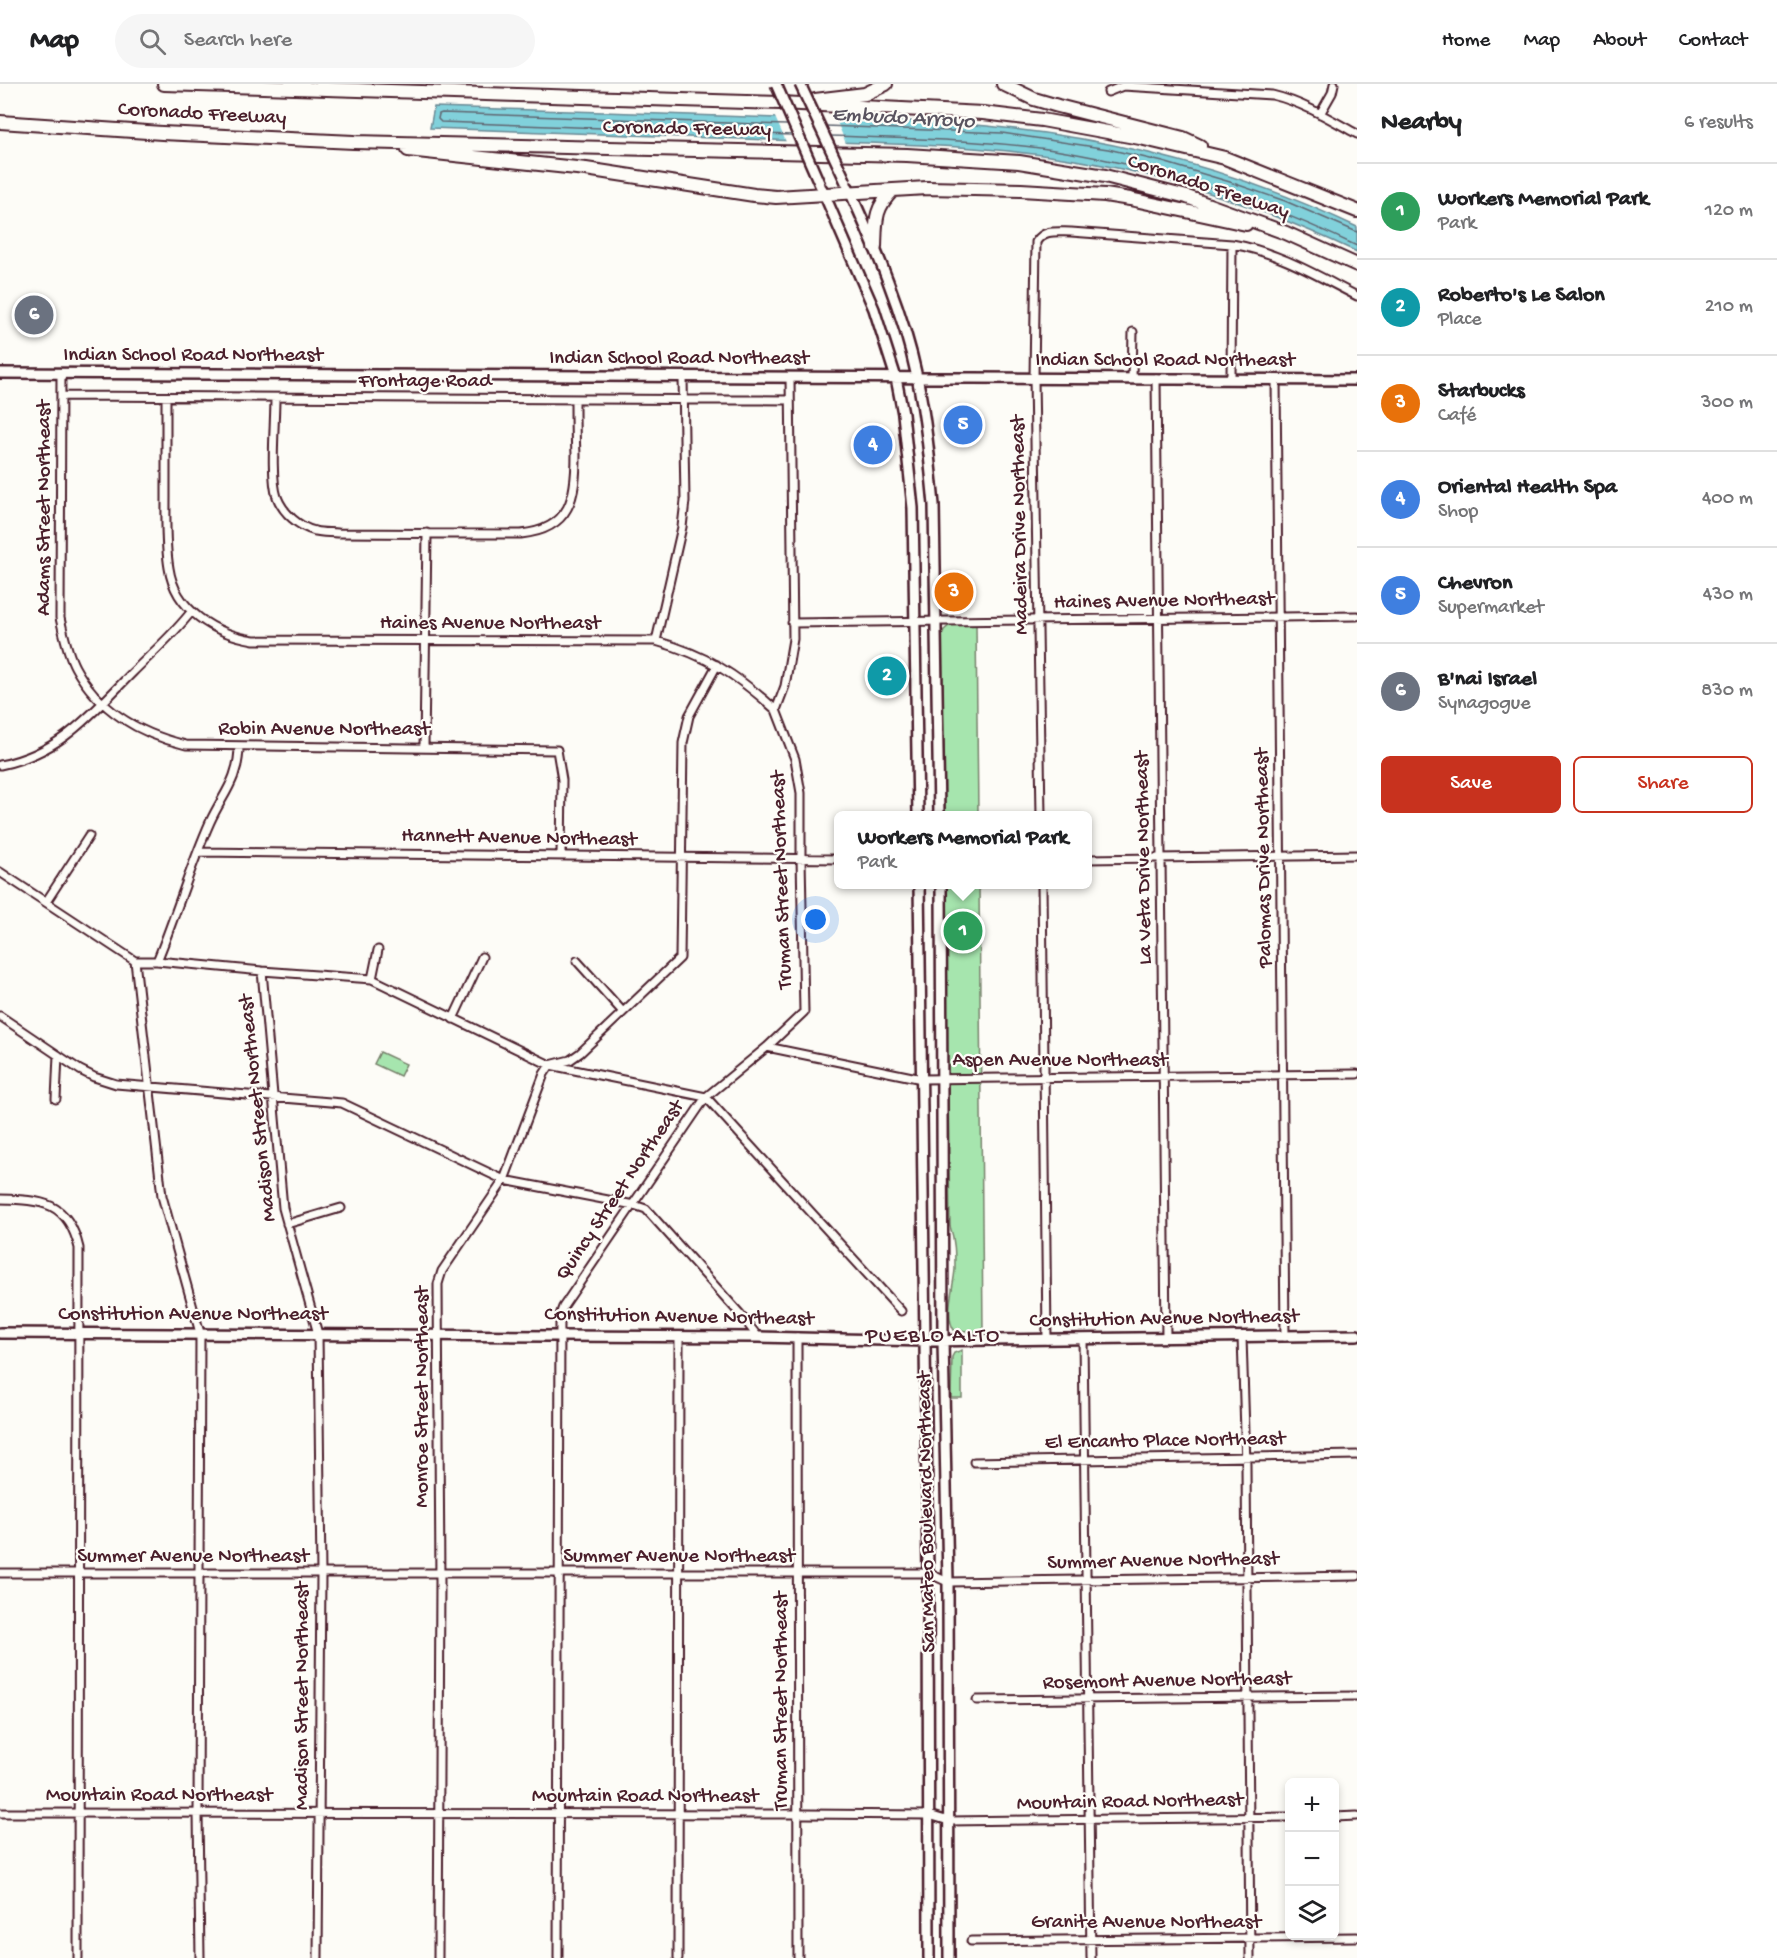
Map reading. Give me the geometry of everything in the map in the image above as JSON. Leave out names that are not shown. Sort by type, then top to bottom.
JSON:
[{"type":"highway","name":"Coronado Freeway","points":[[164,84],[780,103],[983,113],[1042,120],[1140,138],[1225,158],[1357,211]]},
{"type":"highway","points":[[780,103],[866,94],[886,84]]},
{"type":"highway","points":[[1003,84],[1035,99],[1058,106],[1183,138],[1225,158]]},
{"type":"highway","name":"Coronado Freeway","points":[[0,122],[162,133],[354,142],[907,154],[1019,162],[1105,176],[1154,187],[1286,232],[1357,265]]},
{"type":"highway","points":[[354,142],[585,169],[776,197],[848,188],[1021,190],[1105,195],[1130,198],[1286,232]]},
{"type":"highway","points":[[875,247],[877,211],[893,190]]},
{"type":"main road","points":[[777,84],[874,309],[896,378],[909,455],[913,508],[918,811]]},
{"type":"main road","points":[[800,84],[875,247],[900,311],[918,378],[934,505],[939,811]]},
{"type":"main road","name":"Indian School Road Northeast","points":[[0,373],[1357,380]]},
{"type":"main road","name":"San Mateo Boulevard Northeast","points":[[919,889],[928,1573],[929,1958]]},
{"type":"main road","name":"San Mateo Boulevard Northeast","points":[[941,889],[943,1341],[950,1821],[949,1958]]},
{"type":"main road","name":"Constitution Avenue Northeast","points":[[0,1333],[758,1336],[925,1341],[1357,1335]]},
{"type":"street","points":[[1320,114],[1332,93],[1334,84]]},
{"type":"street","points":[[1108,92],[1123,86],[1235,88],[1285,98],[1357,134]]},
{"type":"street","name":"Madeira Drive Northeast","points":[[1041,811],[1034,378],[1036,242],[1040,236],[1050,232],[1084,232],[1232,244]]},
{"type":"street","points":[[1232,379],[1232,244],[1253,248],[1284,259],[1357,296]]},
{"type":"street","points":[[1132,378],[1133,332]]},
{"type":"street","name":"Adams Street Northeast","points":[[61,373],[60,618],[66,645],[75,668],[102,703]]},
{"type":"street","points":[[656,641],[682,527],[685,501],[683,377]]},
{"type":"street","points":[[776,710],[785,686],[793,639],[790,377]]},
{"type":"street","name":"La Veta Drive Northeast","points":[[1156,378],[1166,1338]]},
{"type":"street","name":"Palomas Drive Northeast","points":[[1276,379],[1285,1337]]},
{"type":"street","name":"Frontage Road","points":[[61,396],[790,400]]},
{"type":"street","points":[[0,765],[31,756],[63,740],[89,718],[191,612],[177,593],[169,570],[166,543],[166,397]]},
{"type":"street","points":[[275,398],[274,477],[277,497],[286,513],[298,523],[315,531],[338,533],[533,533],[552,525],[566,512],[573,498],[576,481],[575,399]]},
{"type":"street","points":[[424,747],[427,533]]},
{"type":"street","name":"Haines Avenue Northeast","points":[[191,612],[234,637],[254,640],[656,641],[698,654],[746,683],[776,710]]},
{"type":"street","name":"Haines Avenue Northeast","points":[[792,623],[1357,616]]},
{"type":"street","points":[[550,1065],[571,1059],[680,958],[683,743],[689,716],[717,665]]},
{"type":"street","name":"Robin Avenue Northeast","points":[[102,703],[130,724],[167,741],[186,746],[557,750],[562,780],[561,855]]},
{"type":"street","name":"Truman Street Northeast","points":[[767,1047],[804,1012],[801,793],[795,759],[776,710]]},
{"type":"street","points":[[157,961],[211,822],[235,776],[239,746]]},
{"type":"street","points":[[46,902],[89,836]]},
{"type":"street","name":"Hannett Avenue Northeast","points":[[199,852],[834,859]]},
{"type":"street","points":[[1092,859],[1357,855]]},
{"type":"street","points":[[0,872],[135,961],[372,979],[550,1065],[706,1096],[901,1311]]},
{"type":"street","points":[[1042,889],[1047,1340]]},
{"type":"street","points":[[372,979],[378,950]]},
{"type":"street","points":[[453,1018],[483,957]]},
{"type":"street","points":[[135,961],[162,1196],[200,1333],[198,1813],[200,1958]]},
{"type":"street","points":[[577,961],[622,1011]]},
{"type":"street","name":"Madison Street Northeast","points":[[262,972],[284,1208],[318,1334],[321,1573],[318,1958]]},
{"type":"street","points":[[0,1016],[94,1077],[116,1084],[342,1103],[504,1179],[634,1204],[650,1212],[758,1336]]},
{"type":"street","name":"Aspen Avenue Northeast","points":[[767,1047],[922,1079],[1357,1074]]},
{"type":"street","name":"Quincy Street Northeast","points":[[558,1958],[560,1315],[563,1307],[706,1096],[767,1047]]},
{"type":"street","points":[[57,1099],[58,1055]]},
{"type":"street","name":"Monroe Street Northeast","points":[[438,1958],[440,1573],[438,1284],[442,1271],[504,1179],[544,1074],[550,1065]]},
{"type":"street","points":[[0,1199],[38,1200],[64,1215],[75,1230],[79,1248],[78,1958]]},
{"type":"street","points":[[287,1224],[341,1208]]},
{"type":"street","points":[[678,1958],[679,1336]]},
{"type":"street","name":"Truman Street Northeast","points":[[797,1337],[798,1958]]},
{"type":"street","points":[[1242,1337],[1246,1698],[1250,1818],[1250,1958]]},
{"type":"street","points":[[1083,1339],[1091,1958]]},
{"type":"street","name":"El Encanto Place Northeast","points":[[974,1462],[1357,1455]]},
{"type":"street","name":"Summer Avenue Northeast","points":[[0,1573],[928,1573],[948,1582],[1357,1576]]},
{"type":"street","name":"Rosemont Avenue Northeast","points":[[976,1700],[1357,1696]]},
{"type":"street","name":"Mountain Road Northeast","points":[[0,1813],[929,1815],[950,1821],[1285,1817]]},
{"type":"street","points":[[1339,1817],[1357,1816]]},
{"type":"street","name":"Granite Avenue Northeast","points":[[971,1941],[1357,1937]]},
{"type":"green space","points":[[950,625],[976,625],[978,811],[945,811],[942,636],[944,630]]},
{"type":"green space","points":[[945,889],[979,889],[983,1332],[954,1330],[951,1324],[950,1300],[955,1263],[954,1242],[950,1226]]},
{"type":"green space","points":[[380,1052],[406,1064],[400,1076],[374,1064]]},
{"type":"green space","points":[[962,1350],[962,1398],[951,1398],[952,1357],[954,1353]]},
{"type":"water","points":[[434,107],[920,122],[977,125],[1051,134],[1185,162],[1272,191],[1357,227],[1357,252],[1323,236],[1217,195],[1144,174],[1069,159],[995,150],[921,145],[430,128]]},
{"type":"pier","points":[[774,115],[835,117],[847,146],[787,144]]},
{"type":"place","name":"B'nai Israel","points":[[34,315]]},
{"type":"place","name":"Chevron","points":[[963,425]]},
{"type":"place","name":"Oriental Health Spa","points":[[873,445]]},
{"type":"place","name":"Starbucks","points":[[954,592]]},
{"type":"place","name":"Roberto's Le Salon","points":[[887,676]]},
{"type":"place","name":"Workers Memorial Park","points":[[963,931]]},
{"type":"district","name":"PUEBLO ALTO","points":[[933,1337]]},
{"type":"water label","name":"Embudo Arroyo","points":[[903,119]]}]
